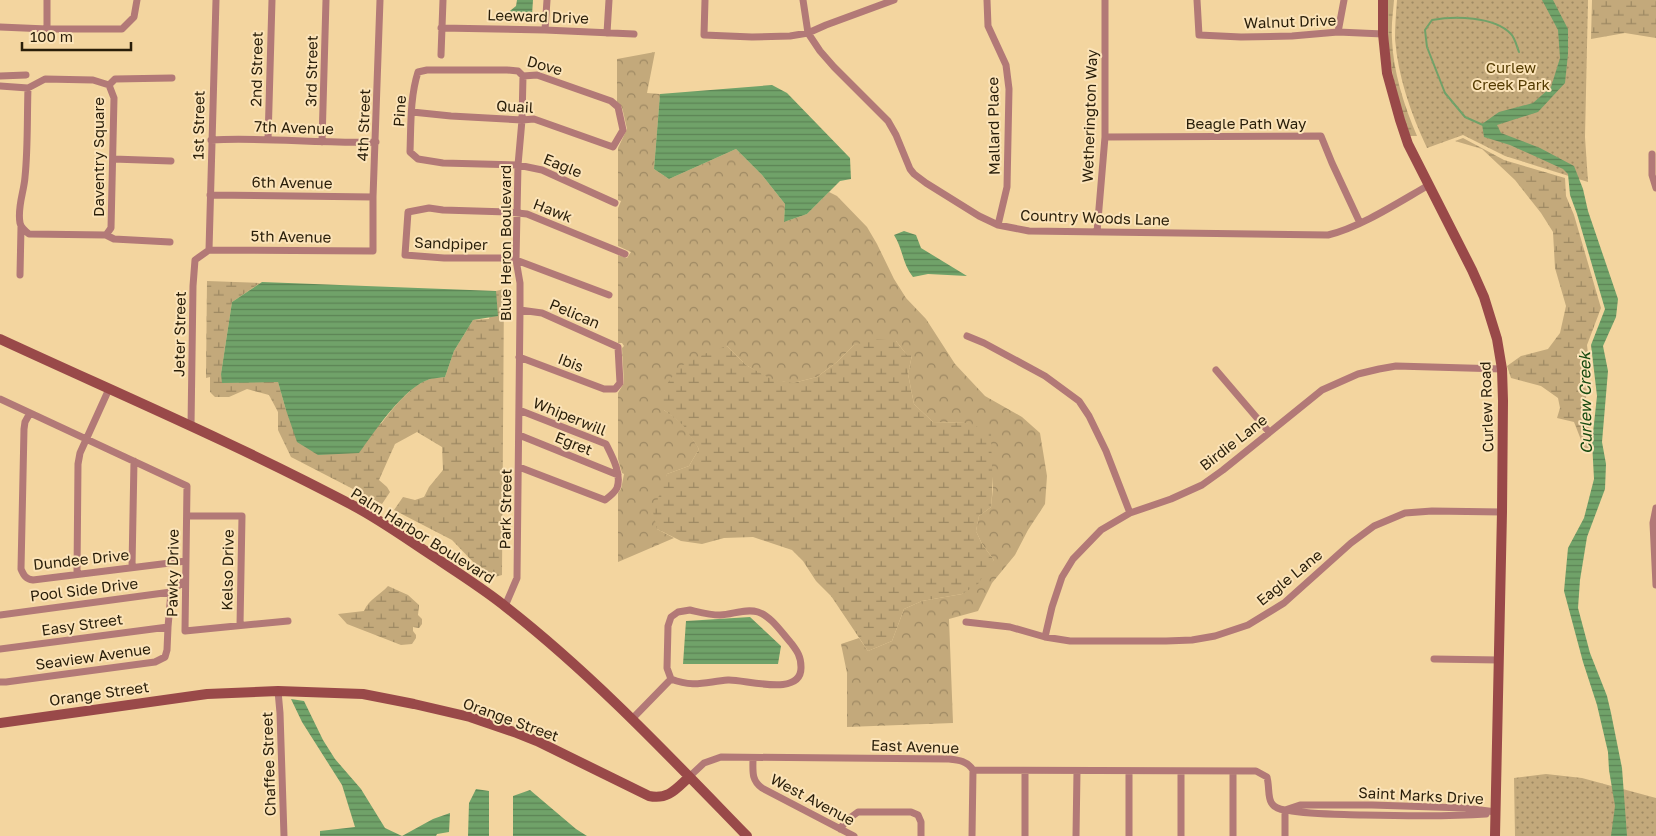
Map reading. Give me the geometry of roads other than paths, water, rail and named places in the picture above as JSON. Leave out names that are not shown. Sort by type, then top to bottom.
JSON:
[{"type":"main road","name":"Curlew Road","points":[[1383,0],[1383,34],[1387,73],[1400,120],[1408,144],[1484,297],[1497,339],[1502,369],[1504,401],[1495,836]]},
{"type":"main road","name":"Palm Harbor Boulevard","points":[[0,339],[288,472],[354,506],[418,546],[505,606],[557,647],[632,719],[747,836]]},
{"type":"main road","name":"Orange Street","points":[[0,723],[207,694],[278,691],[349,693],[383,697],[470,717],[538,741],[642,793],[656,797],[670,794],[689,777]]},
{"type":"street","points":[[47,0],[47,29]]},
{"type":"street","points":[[0,27],[122,29],[134,17],[137,0]]},
{"type":"street","name":"1st Street","points":[[209,250],[216,0]]},
{"type":"street","name":"2nd Street","points":[[268,140],[272,0]]},
{"type":"street","name":"3rd Street","points":[[322,142],[326,0]]},
{"type":"street","name":"4th Street","points":[[373,251],[373,197],[380,0]]},
{"type":"street","points":[[441,55],[443,0]]},
{"type":"street","points":[[545,30],[547,0]]},
{"type":"street","points":[[607,33],[609,0]]},
{"type":"street","points":[[705,0],[704,35],[752,37],[790,36],[808,33],[894,0]]},
{"type":"street","name":"Country Woods Lane","points":[[803,0],[808,33],[834,67],[888,120],[914,174],[926,184],[979,216],[998,225],[1029,231],[1328,235],[1360,223],[1429,185]]},
{"type":"street","name":"Mallard Place","points":[[987,0],[988,26],[995,45],[1006,65],[1008,89],[1007,187],[998,225]]},
{"type":"street","name":"Wetherington Way","points":[[1098,232],[1105,137],[1105,0]]},
{"type":"street","name":"Walnut Drive","points":[[1197,0],[1199,35],[1292,36],[1338,32],[1383,34]]},
{"type":"street","points":[[1338,32],[1344,0]]},
{"type":"street","name":"Leeward Drive","points":[[442,28],[634,34]]},
{"type":"street","name":"Dove","points":[[418,72],[427,70],[518,71],[523,76],[536,75],[611,101],[618,107],[623,130],[613,147]]},
{"type":"street","name":"Pine","points":[[410,152],[414,88],[418,72]]},
{"type":"street","points":[[0,76],[26,75]]},
{"type":"street","name":"Blue Heron Boulevard","points":[[518,410],[520,282],[516,260],[518,166],[523,76]]},
{"type":"street","points":[[109,85],[115,79],[172,78]]},
{"type":"street","name":"Daventry Square","points":[[0,86],[28,88],[45,79],[93,80],[109,85],[114,98],[111,228],[106,235],[29,234],[21,227]]},
{"type":"street","points":[[20,275],[21,196],[25,179],[28,88]]},
{"type":"street","name":"Quail","points":[[412,112],[451,116],[534,119],[613,147]]},
{"type":"street","name":"Beagle Path Way","points":[[1105,137],[1322,136],[1339,179],[1360,223]]},
{"type":"street","name":"7th Avenue","points":[[211,140],[376,142]]},
{"type":"street","name":"Eagle","points":[[410,152],[418,159],[443,164],[518,166],[542,170],[616,203]]},
{"type":"street","points":[[1652,154],[1652,175],[1655,188]]},
{"type":"street","points":[[113,159],[172,161]]},
{"type":"street","name":"6th Avenue","points":[[210,195],[373,197]]},
{"type":"street","name":"Hawk","points":[[405,255],[408,212],[428,208],[527,214],[625,254]]},
{"type":"street","points":[[106,235],[114,239],[170,242]]},
{"type":"street","name":"5th Avenue","points":[[209,250],[373,251]]},
{"type":"street","name":"Jeter Street","points":[[191,426],[195,260],[209,250]]},
{"type":"street","name":"Sandpiper","points":[[405,255],[444,258],[508,258],[609,295]]},
{"type":"street","name":"Pelican","points":[[520,310],[542,313],[618,347],[620,383],[615,389]]},
{"type":"street","points":[[967,336],[984,343],[1045,376],[1079,402],[1089,416],[1106,451],[1130,513]]},
{"type":"street","name":"Ibis","points":[[519,357],[604,389],[615,389]]},
{"type":"street","name":"Birdie Lane","points":[[1045,637],[1062,577],[1073,559],[1101,530],[1130,513],[1171,499],[1202,485],[1224,470],[1322,390],[1365,372],[1396,366],[1502,369]]},
{"type":"street","points":[[1216,370],[1269,432]]},
{"type":"street","points":[[77,574],[78,464],[86,438],[109,389]]},
{"type":"street","points":[[0,399],[187,486],[187,516]]},
{"type":"street","name":"Park Street","points":[[505,606],[518,578],[520,467],[518,410]]},
{"type":"street","name":"Whiperwill","points":[[518,410],[606,444],[618,475]]},
{"type":"street","name":"Dundee Drive","points":[[30,413],[25,422],[24,429],[21,569],[27,579],[33,580],[186,561]]},
{"type":"street","name":"Egret","points":[[519,435],[618,475]]},
{"type":"street","points":[[132,567],[134,461]]},
{"type":"street","points":[[520,467],[605,500],[617,488],[618,475]]},
{"type":"street","points":[[1656,508],[1653,523],[1656,584]]},
{"type":"street","name":"Eagle Lane","points":[[966,622],[1010,627],[1045,637],[1070,641],[1166,641],[1192,640],[1215,636],[1248,625],[1284,603],[1351,543],[1374,526],[1405,513],[1432,511],[1502,512]]},
{"type":"street","name":"Kelso Drive","points":[[187,516],[242,516],[240,625]]},
{"type":"street","name":"Pawky Drive","points":[[187,516],[185,632],[240,625]]},
{"type":"street","points":[[171,592],[185,580]]},
{"type":"street","name":"Pool Side Drive","points":[[0,615],[171,592]]},
{"type":"street","name":"Seaview Avenue","points":[[0,682],[155,662],[165,657],[171,592]]},
{"type":"street","points":[[690,610],[721,615],[746,610],[757,611],[766,616],[798,651],[801,660],[801,672],[796,680],[788,684],[761,684],[729,680],[707,684],[683,683],[671,679],[667,668],[668,626],[671,617],[678,612],[690,610]]},
{"type":"street","points":[[240,625],[288,621]]},
{"type":"street","name":"Easy Street","points":[[0,649],[168,627]]},
{"type":"street","points":[[1434,659],[1499,660]]},
{"type":"street","points":[[632,719],[671,679]]},
{"type":"street","name":"Chaffee Street","points":[[278,691],[284,836]]},
{"type":"street","name":"East Avenue","points":[[689,777],[704,763],[721,757],[949,759],[964,761],[973,770],[1256,772],[1267,777],[1270,799],[1273,806],[1277,809],[1285,810]]},
{"type":"street","name":"West Avenue","points":[[753,758],[753,776],[756,784],[854,836]]},
{"type":"street","points":[[972,836],[973,770]]},
{"type":"street","points":[[1024,771],[1025,836]]},
{"type":"street","points":[[1076,836],[1077,771]]},
{"type":"street","points":[[1128,836],[1129,771]]},
{"type":"street","points":[[1180,836],[1181,772]]},
{"type":"street","points":[[1233,772],[1233,836]]},
{"type":"street","name":"Saint Marks Drive","points":[[1285,810],[1300,805],[1372,805],[1465,808],[1496,812]]},
{"type":"street","points":[[1285,810],[1285,836]]},
{"type":"street","points":[[840,829],[847,820],[858,812],[912,812],[918,815],[921,822],[921,836]]},
{"type":"waterway","points":[[1483,125],[1465,117],[1445,93],[1427,47],[1425,30],[1432,20],[1462,18],[1484,21],[1504,28],[1511,34],[1519,52]]},
{"type":"park label","name":"Curlew Creek Park","points":[[1511,76]]},
{"type":"water label","name":"Curlew Creek","points":[[1585,403]]}]
